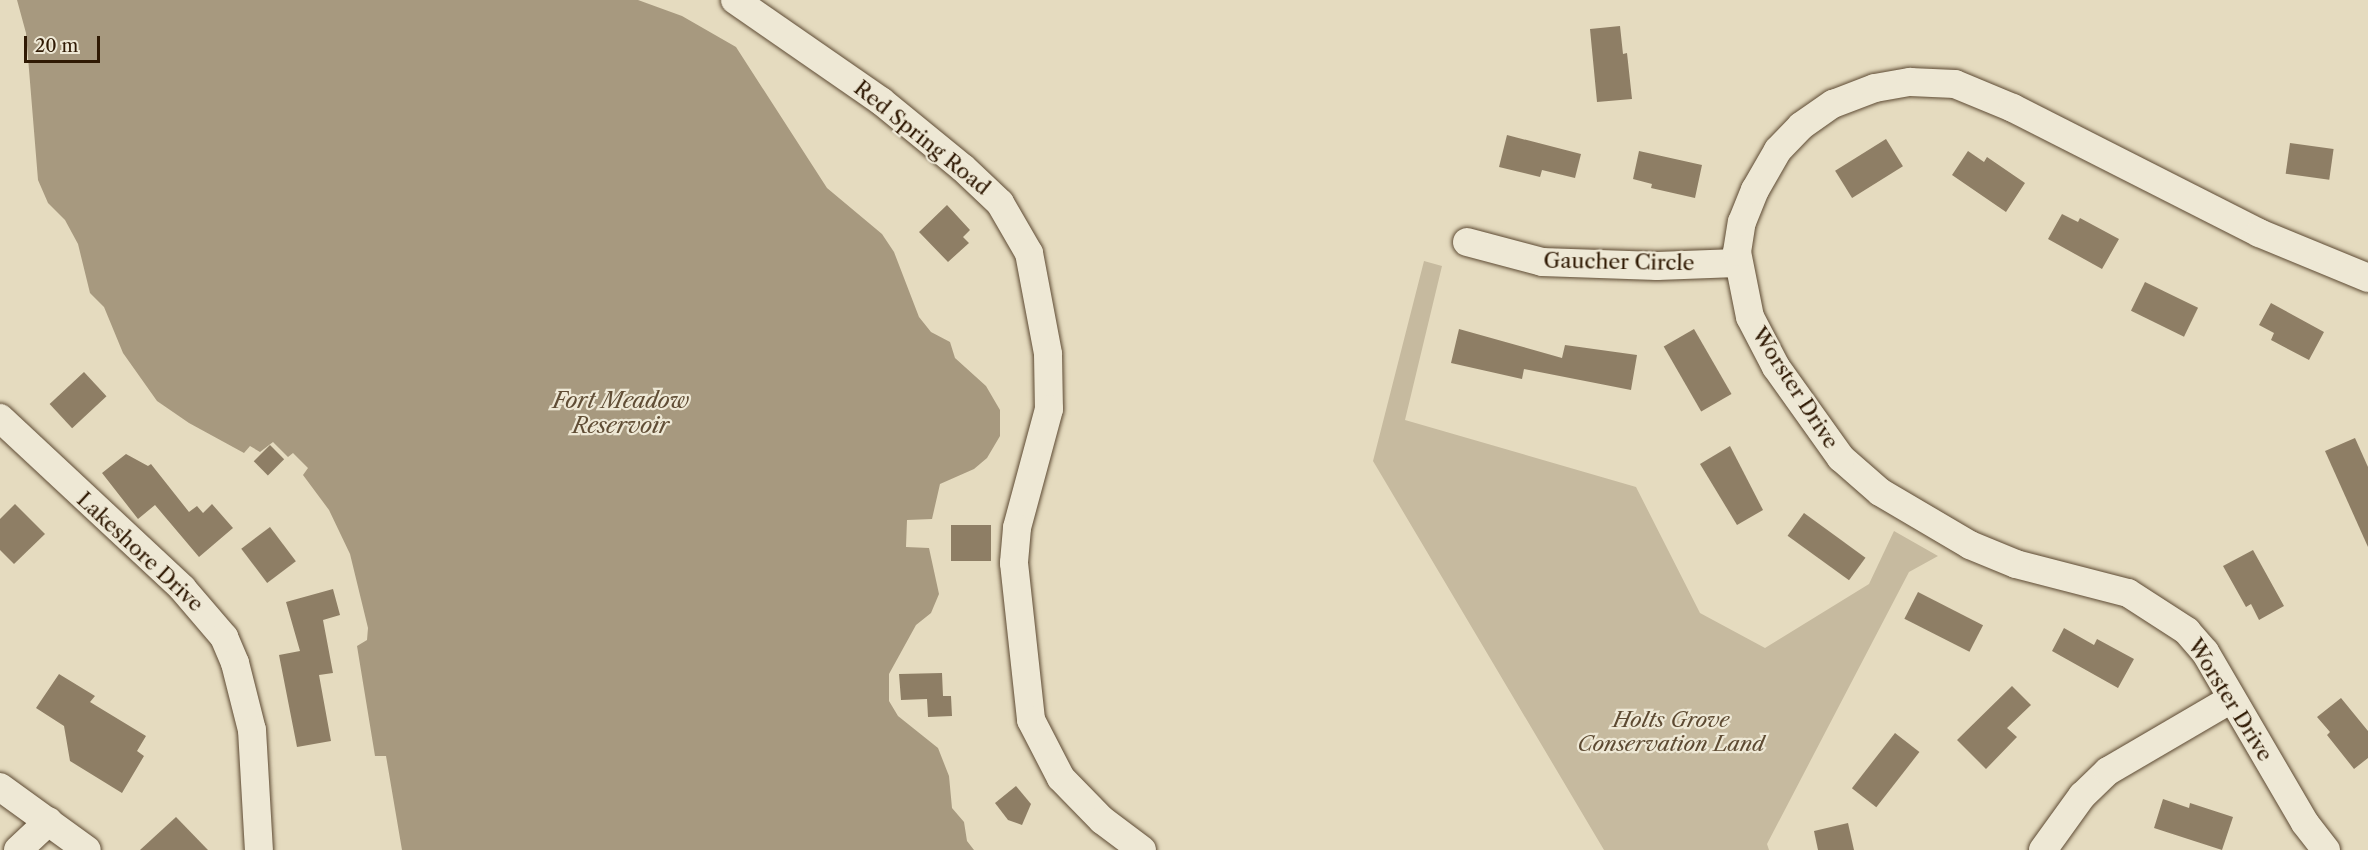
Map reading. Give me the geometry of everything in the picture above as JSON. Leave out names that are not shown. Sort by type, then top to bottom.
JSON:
[{"type":"street","name":"Red Spring Road","points":[[735,0],[881,101],[963,168],[1000,203],[1029,253],[1048,354],[1049,409],[1017,528],[1014,563],[1031,720],[1061,778],[1102,820],[1142,850]]},
{"type":"street","name":"Worster Drive","points":[[2326,850],[2231,699],[2205,652],[2162,612],[2128,593],[2016,564],[1970,545],[1880,492],[1849,465],[1776,367],[1750,317],[1737,263],[1742,222],[1778,150],[1801,126],[1833,104],[1875,88],[1910,82],[1955,84],[2013,108],[2259,233],[2368,278]]},
{"type":"street","name":"Gaucher Circle","points":[[1467,242],[1542,262],[1657,266],[1737,263]]},
{"type":"street","name":"Lakeshore Drive","points":[[0,418],[182,588],[224,637],[235,663],[252,730],[259,850]]},
{"type":"street","points":[[2043,850],[2082,796],[2108,771],[2231,699]]},
{"type":"street","points":[[0,787],[87,850]]},
{"type":"street","points":[[18,850],[49,821]]},
{"type":"green space","name":"Holts Grove Conservation Land","points":[[1424,261],[1442,266],[1405,420],[1636,487],[1700,613],[1765,648],[1869,584],[1894,531],[1938,556],[1909,572],[1767,844],[1769,850],[1604,850],[1373,461]]},
{"type":"water","name":"Fort Meadow Reservoir","points":[[17,0],[638,0],[682,16],[736,47],[827,188],[882,234],[894,252],[919,317],[931,332],[950,342],[955,358],[986,386],[1000,410],[1000,436],[987,458],[974,469],[940,484],[932,519],[907,520],[906,547],[929,548],[939,594],[931,613],[916,625],[889,674],[889,701],[898,716],[938,748],[949,776],[952,808],[964,822],[967,841],[974,850],[402,850],[386,756],[375,756],[357,646],[367,640],[368,628],[350,554],[329,510],[303,475],[308,468],[293,453],[288,457],[273,442],[260,452],[250,446],[244,453],[189,423],[157,401],[123,353],[104,307],[90,293],[78,244],[65,220],[48,203],[38,180],[26,33]]},
{"type":"building","points":[[1620,26],[1623,54],[1627,53],[1632,99],[1597,102],[1590,29]]},
{"type":"building","points":[[1507,135],[1581,154],[1575,178],[1542,170],[1540,177],[1499,167]]},
{"type":"building","points":[[1886,139],[1903,166],[1852,198],[1835,171]]},
{"type":"building","points":[[2290,143],[2334,149],[2329,180],[2286,174]]},
{"type":"building","points":[[1639,151],[1702,165],[1695,198],[1651,188],[1652,184],[1633,179]]},
{"type":"building","points":[[1968,151],[1984,162],[1987,157],[2025,183],[2006,212],[1952,175]]},
{"type":"building","points":[[947,205],[970,230],[963,237],[969,243],[948,262],[919,232]]},
{"type":"building","points":[[2062,214],[2078,222],[2080,218],[2119,239],[2102,269],[2048,239]]},
{"type":"building","points":[[2145,282],[2198,308],[2184,337],[2131,311]]},
{"type":"building","points":[[2271,303],[2324,332],[2309,360],[2271,340],[2274,333],[2259,325]]},
{"type":"building","points":[[1459,329],[1562,358],[1565,345],[1637,355],[1631,390],[1524,369],[1522,379],[1451,363]]},
{"type":"building","points":[[1694,329],[1732,394],[1701,411],[1664,346]]},
{"type":"building","points":[[84,372],[107,396],[72,428],[50,404]]},
{"type":"building","points":[[2355,438],[2368,467],[2368,547],[2325,451]]},
{"type":"building","points":[[270,445],[284,459],[268,475],[254,461]]},
{"type":"building","points":[[1730,446],[1763,510],[1737,525],[1700,464]]},
{"type":"building","points":[[126,454],[148,466],[151,464],[189,512],[197,506],[203,513],[212,504],[233,528],[199,557],[155,505],[138,519],[102,473]]},
{"type":"building","points":[[15,504],[45,534],[14,564],[0,550],[0,519]]},
{"type":"building","points":[[1804,513],[1865,558],[1849,580],[1788,536]]},
{"type":"building","points":[[951,525],[991,525],[991,561],[951,561]]},
{"type":"building","points":[[270,527],[296,561],[267,583],[241,549]]},
{"type":"building","points":[[2253,550],[2284,606],[2259,620],[2251,604],[2246,607],[2223,566]]},
{"type":"building","points":[[333,589],[340,615],[323,620],[333,673],[319,675],[331,741],[297,747],[279,655],[300,651],[286,602]]},
{"type":"building","points":[[1918,592],[1983,625],[1969,652],[1904,619]]},
{"type":"building","points":[[2064,628],[2094,645],[2097,639],[2134,659],[2118,688],[2052,651]]},
{"type":"building","points":[[942,673],[943,696],[951,696],[952,716],[928,717],[927,699],[901,700],[899,674]]},
{"type":"building","points":[[59,674],[95,696],[90,702],[146,736],[137,751],[144,756],[122,793],[70,761],[64,726],[36,708]]},
{"type":"building","points":[[2012,686],[2031,705],[2007,728],[2017,737],[1986,769],[1957,740]]},
{"type":"building","points":[[2341,698],[2368,731],[2368,758],[2354,769],[2327,735],[2330,732],[2317,717]]},
{"type":"building","points":[[1895,733],[1919,752],[1876,807],[1852,788]]},
{"type":"building","points":[[1016,786],[1031,804],[1022,825],[1008,820],[995,803]]},
{"type":"building","points":[[2163,799],[2189,808],[2190,803],[2233,817],[2222,850],[2154,828]]},
{"type":"building","points":[[176,817],[208,850],[140,850]]},
{"type":"building","points":[[1848,823],[1854,850],[1818,850],[1814,831]]}]
